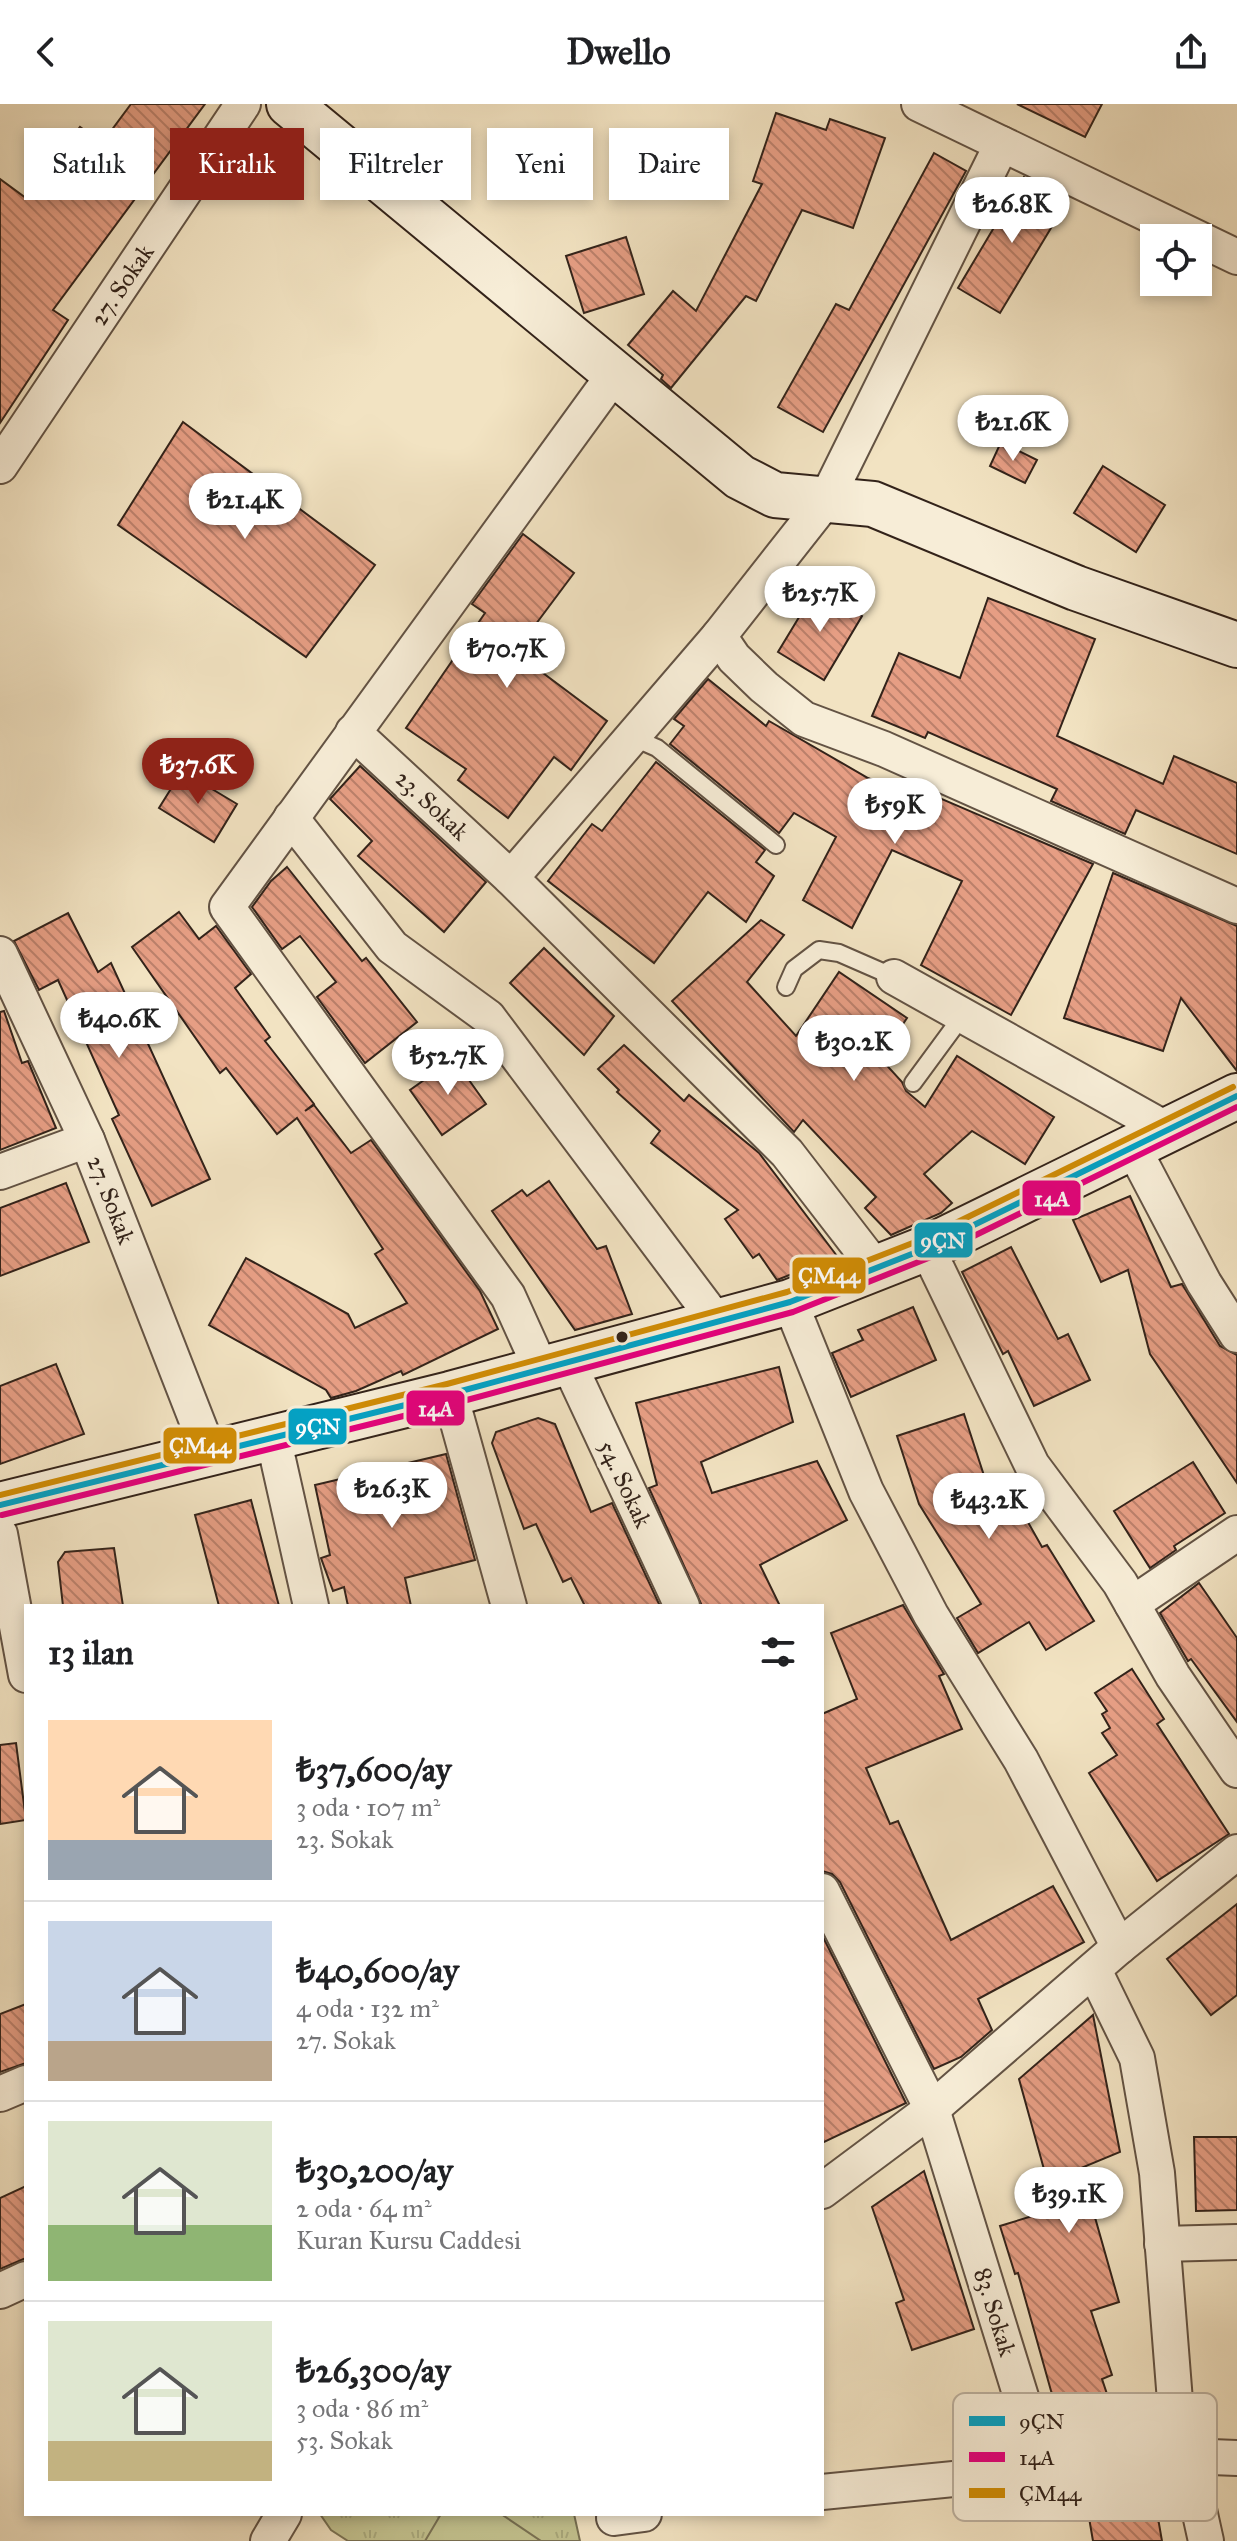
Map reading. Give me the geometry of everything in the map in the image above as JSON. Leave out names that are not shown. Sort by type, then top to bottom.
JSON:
[{"type":"main road","points":[[289,104],[740,477],[775,495],[873,504],[1076,588],[1237,645]]},
{"type":"main road","points":[[0,1505],[450,1394],[790,1302],[927,1248],[1237,1096]]},
{"type":"street","name":"27. Sokak","points":[[0,466],[243,104]]},
{"type":"street","points":[[919,104],[1237,257]]},
{"type":"street","points":[[511,878],[719,636],[826,500],[1002,144]]},
{"type":"street","points":[[616,372],[291,818],[392,947],[488,1017],[717,1322]]},
{"type":"street","points":[[719,636],[734,658],[804,719],[884,749],[1237,906]]},
{"type":"street","name":"23. Sokak","points":[[353,732],[511,878],[787,1153],[875,1267]]},
{"type":"street","name":"54. Sokak","points":[[291,818],[227,907],[508,1296],[554,1366],[681,1604]]},
{"type":"street","name":"27. Sokak","points":[[0,954],[87,1140],[209,1452]]},
{"type":"street","points":[[894,977],[963,1015],[1149,1138],[1204,1283],[1237,1335]]},
{"type":"street","points":[[0,1172],[87,1140]]},
{"type":"street","points":[[927,1248],[1032,1465],[1120,1583],[1173,1676],[1237,1770]]},
{"type":"street","points":[[790,1302],[866,1491],[931,1615],[1021,1760],[1119,1947]]},
{"type":"street","points":[[450,1394],[508,1604]]},
{"type":"street","points":[[273,1437],[311,1604]]},
{"type":"street","points":[[1132,1604],[1237,1533]]},
{"type":"street","points":[[0,1534],[24,1664]]},
{"type":"street","points":[[824,2190],[932,2109],[1119,1947],[1237,1852]]},
{"type":"street","points":[[824,1895],[932,2109]]},
{"type":"street","points":[[1094,1970],[1137,2058],[1157,2173],[1174,2393]]},
{"type":"street","points":[[0,2094],[24,2084]]},
{"type":"street","name":"83. Sokak","points":[[932,2109],[1020,2393]]},
{"type":"street","points":[[1162,2244],[1237,2242]]},
{"type":"street","points":[[0,2291],[24,2280]]},
{"type":"street","points":[[1217,2457],[1237,2458]]},
{"type":"street","points":[[824,2492],[953,2478]]},
{"type":"street","points":[[268,2541],[283,2516]]},
{"type":"street","points":[[1201,2521],[1206,2541]]},
{"type":"lane","points":[[632,737],[657,748],[776,845]]},
{"type":"lane","points":[[786,987],[794,969],[819,950],[839,953],[894,977]]},
{"type":"lane","points":[[913,1083],[963,1015]]},
{"type":"green space","points":[[321,2516],[574,2516],[580,2541],[348,2541],[331,2530]]},
{"type":"green space","points":[[440,2516],[504,2516],[541,2541],[425,2541]]},
{"type":"building","points":[[131,104],[205,104],[187,128],[170,128],[170,151],[154,173],[154,128],[113,128]]},
{"type":"building","points":[[1017,104],[1102,104],[1085,137]]},
{"type":"building","points":[[776,113],[826,130],[830,119],[885,138],[853,228],[802,210],[756,301],[746,296],[671,388],[661,379],[663,375],[628,345],[673,291],[696,311],[762,184],[753,181]]},
{"type":"building","points":[[934,153],[966,171],[823,432],[778,407],[836,304],[849,310]]},
{"type":"building","points":[[1024,177],[1066,203],[1000,313],[958,288]]},
{"type":"building","points":[[0,179],[24,197],[24,200],[134,200],[53,310],[68,320],[0,423]]},
{"type":"building","points":[[626,237],[644,294],[584,313],[566,256]]},
{"type":"building","points":[[183,422],[375,565],[306,657],[118,525]]},
{"type":"building","points":[[1001,442],[1037,460],[1025,483],[990,466]]},
{"type":"building","points":[[1103,466],[1165,505],[1136,552],[1074,513]]},
{"type":"building","points":[[523,534],[574,573],[515,652],[607,721],[571,770],[554,757],[508,818],[458,780],[466,769],[406,728],[485,613],[472,604]]},
{"type":"building","points":[[816,589],[862,616],[824,680],[778,652]]},
{"type":"building","points":[[988,598],[1095,639],[1057,736],[1163,784],[1174,756],[1237,783],[1237,854],[1136,810],[1125,834],[1051,801],[1057,789],[928,732],[925,738],[872,716],[899,653],[960,678]]},
{"type":"building","points":[[708,679],[766,726],[769,721],[868,778],[903,793],[907,784],[1093,864],[1011,1015],[921,965],[962,881],[892,850],[852,928],[803,900],[836,837],[794,813],[779,833],[670,744],[684,726],[674,719]]},
{"type":"building","points":[[656,762],[765,850],[756,862],[774,876],[746,922],[708,892],[654,963],[548,881],[592,824],[602,831]]},
{"type":"building","points":[[360,766],[486,882],[444,932],[358,856],[372,841],[330,799]]},
{"type":"building","points":[[182,771],[237,804],[214,842],[159,808]]},
{"type":"building","points":[[287,867],[362,961],[366,958],[417,1022],[365,1063],[317,997],[336,982],[300,936],[282,949],[252,907],[271,881]]},
{"type":"building","points":[[1113,873],[1237,926],[1237,1071],[1181,998],[1163,1051],[1064,1018]]},
{"type":"building","points":[[179,912],[199,939],[216,926],[251,974],[235,988],[270,1037],[265,1041],[314,1104],[305,1111],[314,1105],[351,1153],[371,1140],[480,1291],[498,1329],[403,1375],[401,1371],[356,1391],[331,1398],[326,1390],[209,1325],[246,1258],[348,1314],[355,1328],[407,1303],[375,1254],[383,1249],[297,1118],[277,1134],[226,1068],[220,1073],[132,947]]},
{"type":"building","points":[[68,913],[98,972],[111,963],[210,1179],[152,1206],[112,1119],[119,1115],[58,980],[39,990],[14,941]]},
{"type":"building","points":[[761,920],[784,935],[747,982],[796,1036],[839,972],[907,1018],[880,1058],[902,1082],[906,1091],[925,1107],[957,1056],[1054,1117],[1025,1164],[972,1131],[924,1174],[952,1203],[941,1213],[891,1235],[865,1208],[876,1197],[803,1120],[794,1132],[672,1001]]},
{"type":"building","points":[[544,948],[614,1016],[584,1055],[510,983]]},
{"type":"building","points":[[4,1011],[22,1063],[28,1061],[56,1128],[0,1150],[0,1012]]},
{"type":"building","points":[[624,1045],[684,1101],[689,1095],[759,1153],[837,1256],[777,1280],[759,1254],[753,1258],[725,1219],[738,1210],[651,1143],[660,1131],[617,1092],[619,1090],[598,1069]]},
{"type":"building","points":[[454,1059],[486,1104],[442,1135],[410,1090]]},
{"type":"building","points":[[549,1181],[597,1249],[606,1246],[632,1314],[575,1330],[492,1211],[522,1190],[527,1196]]},
{"type":"building","points":[[66,1183],[89,1242],[0,1276],[0,1208]]},
{"type":"building","points":[[1130,1196],[1171,1287],[1182,1284],[1220,1346],[1237,1355],[1237,1483],[1150,1354],[1128,1270],[1101,1282],[1073,1220]]},
{"type":"building","points":[[1011,1247],[1058,1339],[1068,1334],[1090,1380],[1034,1406],[1008,1351],[1003,1354],[962,1272]]},
{"type":"building","points":[[913,1307],[936,1360],[851,1397],[832,1353],[863,1340],[858,1330]]},
{"type":"building","points":[[56,1364],[84,1434],[0,1464],[0,1386]]},
{"type":"building","points":[[779,1367],[793,1422],[701,1462],[712,1493],[817,1461],[847,1520],[760,1565],[779,1604],[701,1604],[649,1488],[657,1485],[636,1403]]},
{"type":"building","points":[[964,1414],[990,1494],[1007,1485],[1042,1547],[1047,1545],[1094,1621],[1046,1650],[1029,1622],[978,1653],[957,1618],[981,1604],[919,1504],[897,1436]]},
{"type":"building","points":[[538,1418],[555,1424],[591,1512],[612,1503],[659,1604],[584,1604],[571,1578],[563,1582],[536,1524],[524,1529],[492,1443],[496,1432]]},
{"type":"building","points":[[446,1454],[475,1560],[405,1578],[411,1604],[348,1604],[344,1587],[333,1591],[321,1558],[330,1555],[315,1485]]},
{"type":"building","points":[[1193,1462],[1225,1513],[1174,1546],[1176,1550],[1150,1568],[1114,1511]]},
{"type":"building","points":[[251,1500],[278,1604],[218,1604],[195,1515]]},
{"type":"building","points":[[114,1548],[123,1604],[63,1604],[58,1562],[65,1552]]},
{"type":"building","points":[[1199,1583],[1237,1638],[1237,1722],[1191,1659],[1188,1661],[1160,1613]]},
{"type":"building","points":[[903,1605],[944,1674],[939,1676],[962,1729],[866,1768],[890,1824],[898,1821],[951,1940],[1053,1886],[1084,1942],[978,1999],[992,2030],[961,2057],[934,2069],[840,1882],[824,1872],[824,1713],[857,1699],[831,1633]]},
{"type":"building","points":[[1132,1669],[1164,1719],[1157,1724],[1229,1834],[1157,1881],[1089,1773],[1117,1755],[1102,1733],[1110,1728],[1102,1714],[1107,1711],[1095,1693]]},
{"type":"building","points":[[16,1743],[24,1820],[0,1824],[0,1745]]},
{"type":"building","points":[[1237,1904],[1237,1995],[1211,2015],[1167,1959]]},
{"type":"building","points":[[824,1939],[906,2103],[824,2142]]},
{"type":"building","points":[[24,2005],[24,2064],[0,2072],[0,2014]]},
{"type":"building","points":[[1093,2015],[1120,2152],[1081,2168],[1119,2302],[1091,2311],[1112,2375],[1102,2379],[1107,2393],[1052,2393],[1018,2273],[1015,2274],[1000,2226],[1055,2209],[1019,2079]]},
{"type":"building","points":[[1194,2137],[1237,2137],[1237,2210],[1196,2211]]},
{"type":"building","points":[[924,2171],[974,2329],[912,2350],[896,2303],[904,2300],[872,2207]]},
{"type":"building","points":[[24,2187],[24,2259],[0,2269],[0,2198]]},
{"type":"building","points":[[1090,2521],[1159,2521],[1162,2541],[1093,2541]]},
{"type":"transit line","name":"ÇM44","points":[[0,1495],[447,1384],[787,1292],[923,1239],[1233,1087]]},
{"type":"transit line","name":"9ÇN","points":[[0,1505],[450,1394],[790,1302],[927,1248],[1237,1096]]},
{"type":"transit line","name":"14A","points":[[2,1515],[452,1404],[793,1312],[931,1257],[1237,1107]]}]
